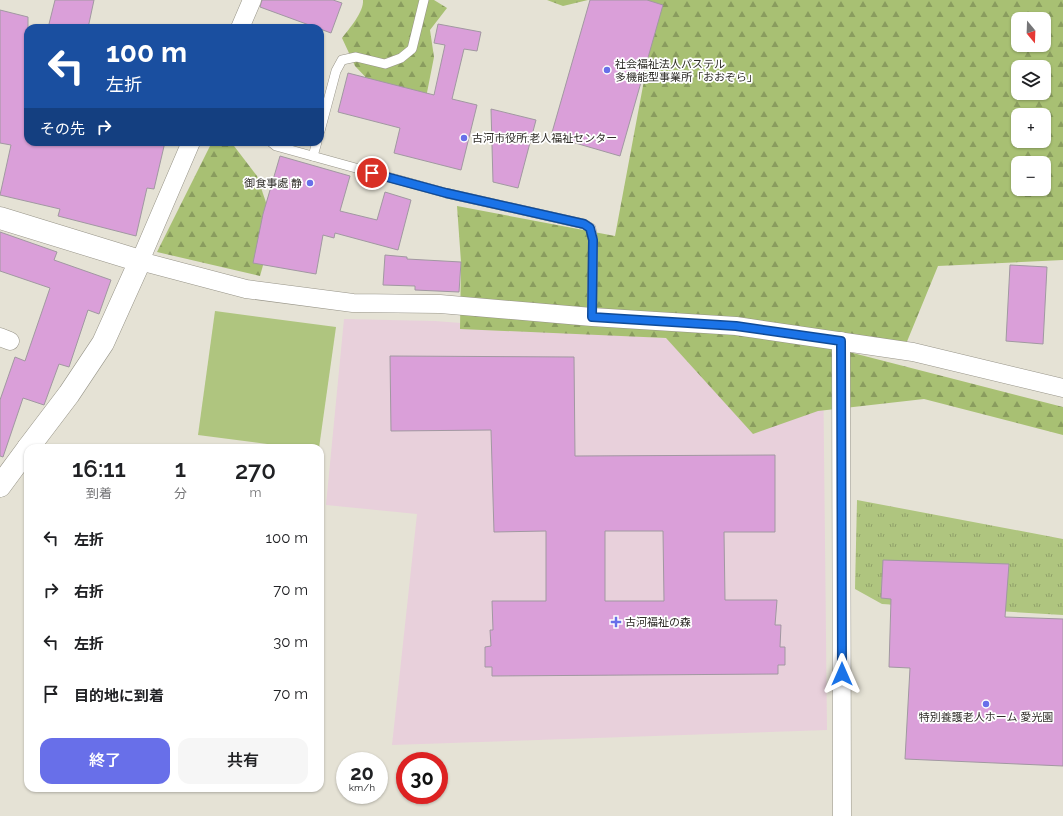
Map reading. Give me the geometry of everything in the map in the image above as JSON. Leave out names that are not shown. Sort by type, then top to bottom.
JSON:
[{"type":"street","points":[[242,24],[252,0]]},
{"type":"street","points":[[31,444],[103,343],[189,146]]},
{"type":"street","points":[[0,218],[140,261],[246,289],[354,303],[440,304],[592,317],[736,326],[913,352],[1063,388]]},
{"type":"street","points":[[841,341],[842,816]]},
{"type":"street","points":[[0,486],[24,453]]},
{"type":"lane","points":[[324,116],[336,71],[342,60],[356,57],[385,64],[401,58],[412,49],[424,0]]},
{"type":"lane","points":[[276,146],[446,193],[584,224],[590,228],[593,240],[592,317]]},
{"type":"lane","points":[[313,156],[316,146]]},
{"type":"shaded area","name":"古河福祉の森","points":[[344,319],[435,321],[740,344],[823,356],[827,730],[392,745],[417,514],[326,505]]},
{"type":"green space","points":[[363,0],[434,0],[447,8],[430,30],[434,57],[422,118],[376,88],[355,66],[342,38],[359,15],[363,5]]},
{"type":"green space","points":[[547,0],[588,0],[563,6]]},
{"type":"green space","points":[[618,0],[1063,0],[1063,260],[938,266],[906,344],[849,352],[1063,407],[1063,435],[924,399],[818,411],[753,434],[666,338],[460,329],[461,262],[457,206],[615,236],[651,43]]},
{"type":"green space","points":[[210,146],[234,146],[257,176],[274,226],[260,276],[157,252]]},
{"type":"green space","points":[[215,311],[336,327],[320,444],[267,444],[198,435]]},
{"type":"green space","points":[[857,500],[1063,539],[1063,615],[882,604],[855,589]]},
{"type":"building","points":[[55,0],[94,0],[89,24],[49,24]]},
{"type":"building","points":[[262,0],[333,0],[342,3],[331,33],[324,30],[324,24],[306,24],[260,7]]},
{"type":"building","name":"社会福祉法人パステル 多機能型事業所「おおぞら」","points":[[590,0],[647,0],[663,5],[620,156],[551,136]]},
{"type":"building","points":[[0,10],[28,17],[28,24],[24,24],[24,146],[164,146],[154,189],[147,188],[136,236],[58,216],[60,209],[0,195],[11,145],[0,143]]},
{"type":"building","name":"古河市役所;老人福祉センター","points":[[438,24],[481,32],[477,51],[464,49],[452,99],[477,105],[461,170],[394,153],[400,128],[338,112],[348,73],[434,95],[445,45],[434,43]]},
{"type":"building","points":[[491,109],[536,120],[518,188],[493,182]]},
{"type":"building","points":[[280,156],[350,176],[340,211],[377,220],[385,192],[411,200],[398,250],[335,233],[334,238],[323,235],[316,274],[253,263],[263,214]]},
{"type":"building","points":[[0,232],[57,252],[54,260],[111,280],[99,314],[88,310],[69,367],[59,364],[44,405],[23,398],[3,457],[0,456],[0,400],[15,357],[25,361],[50,288],[0,271]]},
{"type":"building","points":[[385,255],[407,257],[407,259],[461,262],[459,292],[415,290],[415,286],[383,285]]},
{"type":"building","points":[[1010,265],[1047,267],[1043,344],[1006,341]]},
{"type":"building","points":[[390,356],[574,357],[575,456],[775,455],[775,532],[724,532],[725,600],[777,600],[775,625],[781,625],[780,647],[785,647],[785,665],[778,665],[778,674],[492,676],[492,667],[485,667],[485,647],[491,646],[490,630],[493,630],[492,601],[546,601],[546,531],[494,532],[491,430],[391,431]],"holes":[[[605,531],[663,531],[664,601],[605,601]]]},
{"type":"building","points":[[883,560],[1009,564],[1005,617],[1063,619],[1063,766],[905,759],[910,668],[889,667],[891,599],[881,598]]},
{"type":"place","name":"社会福祉法人パステル 多機能型事業所「おおぞら」","points":[[607,70]]},
{"type":"place","name":"古河市役所;老人福祉センター","points":[[464,138]]},
{"type":"place","name":"御食事處 静","points":[[310,183]]},
{"type":"place","name":"古河福祉の森","points":[[616,622]]},
{"type":"place","name":"特別養護老人ホーム 愛光園","points":[[986,704]]},
{"type":"route","points":[[372,173],[446,193],[584,224],[590,228],[593,240],[592,317],[736,326],[841,341],[842,674]]}]
